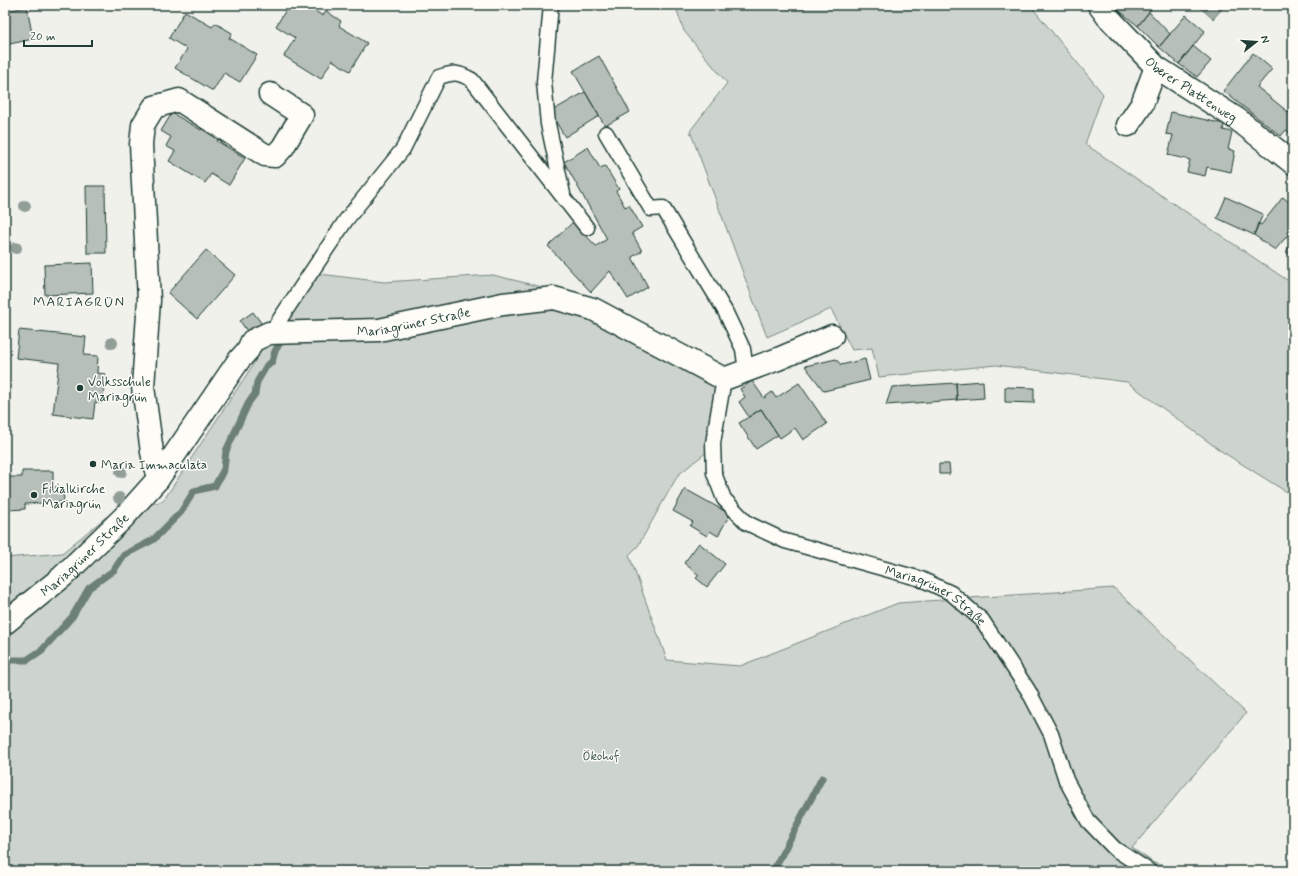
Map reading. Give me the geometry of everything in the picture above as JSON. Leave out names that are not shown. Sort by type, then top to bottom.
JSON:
[{"type":"street","name":"Oberer Plattenweg","points":[[1099,5],[1107,16],[1156,67],[1238,119],[1293,163]]},
{"type":"street","points":[[1128,124],[1142,104],[1156,67]]},
{"type":"street","points":[[158,479],[152,452],[143,387],[149,300],[142,144],[143,125],[154,107],[179,100],[264,155],[275,156],[302,114],[270,94]]},
{"type":"street","name":"Mariagrüner Straße","points":[[5,623],[62,577],[124,517],[158,479],[239,360],[248,350],[252,341],[269,333],[379,330],[503,304],[554,298],[593,309],[724,379]]},
{"type":"street","points":[[724,379],[832,336]]},
{"type":"lane","points":[[551,5],[544,82],[548,124],[563,196]]},
{"type":"lane","points":[[269,333],[272,331],[346,220],[403,149],[440,77],[460,73],[472,80],[587,228]]},
{"type":"lane","points":[[606,133],[651,209],[663,208],[725,311],[743,349],[746,370]]},
{"type":"lane","name":"Mariagrüner Straße","points":[[724,379],[713,443],[714,473],[724,499],[747,523],[784,541],[921,579],[951,593],[982,620],[1028,690],[1050,734],[1066,780],[1088,821],[1115,849],[1149,871]]},
{"type":"green space","points":[[675,5],[1030,5],[1103,94],[1085,144],[1293,284],[1293,496],[1221,451],[1127,382],[996,365],[879,377],[872,348],[852,350],[831,309],[767,337],[690,131],[727,83],[684,31]]},
{"type":"green space","name":"Ökohof","points":[[304,272],[384,282],[493,275],[607,303],[704,365],[718,382],[708,451],[678,475],[638,546],[629,555],[667,660],[740,666],[898,603],[1114,588],[1246,713],[1132,848],[1154,863],[1181,871],[5,871],[5,558],[62,553],[106,517],[163,501],[251,368]]},
{"type":"shaded area","points":[[1197,5],[1217,5],[1222,9],[1213,19]]},
{"type":"building","points":[[289,5],[305,5],[323,16],[326,11],[341,21],[339,26],[367,43],[350,71],[332,60],[321,79],[284,56],[295,38],[276,26]]},
{"type":"building","points":[[1119,5],[1154,5],[1138,26],[1116,8]]},
{"type":"building","points":[[27,7],[33,39],[5,45],[5,11]]},
{"type":"building","points":[[185,11],[212,27],[215,23],[232,33],[229,38],[257,55],[240,82],[224,73],[213,91],[175,68],[187,49],[169,38]]},
{"type":"building","points":[[1149,12],[1170,34],[1159,47],[1138,26]]},
{"type":"building","points":[[1186,15],[1205,31],[1179,64],[1159,47]]},
{"type":"building","points":[[1193,46],[1211,61],[1197,77],[1179,64]]},
{"type":"building","points":[[1253,53],[1272,69],[1257,87],[1293,116],[1293,136],[1286,130],[1281,136],[1223,91]]},
{"type":"building","points":[[599,56],[630,112],[605,126],[573,71]]},
{"type":"building","points":[[585,92],[599,116],[565,137],[550,112]]},
{"type":"building","points":[[1171,112],[1224,124],[1223,130],[1232,132],[1228,149],[1235,151],[1231,172],[1207,167],[1205,176],[1187,172],[1190,160],[1168,155],[1173,135],[1166,134]]},
{"type":"building","points":[[172,113],[201,130],[203,126],[219,136],[217,141],[245,158],[229,185],[211,174],[205,183],[169,161],[175,151],[166,146],[171,137],[161,131]]},
{"type":"building","points":[[588,147],[600,168],[605,166],[619,189],[616,191],[625,207],[629,205],[642,227],[632,233],[642,251],[632,257],[648,287],[628,299],[610,271],[591,292],[548,246],[573,222],[596,246],[607,239],[564,162]]},
{"type":"building","points":[[86,186],[105,186],[106,253],[87,253]]},
{"type":"building","points":[[1226,197],[1263,214],[1254,235],[1217,218]]},
{"type":"building","points":[[1283,197],[1293,206],[1293,229],[1275,250],[1254,235],[1258,223],[1261,225]]},
{"type":"building","points":[[1293,240],[1293,256],[1286,252]]},
{"type":"building","points":[[206,250],[235,275],[197,319],[168,293]]},
{"type":"building","points":[[92,263],[93,293],[45,295],[44,265]]},
{"type":"building","points":[[253,312],[262,324],[249,334],[240,321]]},
{"type":"building","name":"Volksschule Mariagrün","points":[[19,330],[86,337],[84,355],[98,356],[97,373],[106,374],[102,403],[95,402],[93,419],[53,414],[59,363],[16,358]]},
{"type":"building","points":[[836,359],[841,365],[865,359],[870,380],[824,391],[805,366]]},
{"type":"building","points":[[752,381],[764,398],[772,392],[776,398],[799,383],[827,424],[803,440],[795,428],[780,438],[761,409],[749,417],[739,402],[745,397],[740,389]]},
{"type":"building","points":[[983,381],[984,398],[957,400],[956,383]]},
{"type":"building","points":[[956,383],[957,400],[886,405],[892,387]]},
{"type":"building","points":[[1005,387],[1034,388],[1034,403],[1005,402]]},
{"type":"building","points":[[761,409],[778,435],[756,449],[739,423]]},
{"type":"building","points":[[939,464],[949,464],[950,474],[939,474]]},
{"type":"building","name":"Filialkirche Mariagrün","points":[[22,471],[53,471],[53,487],[63,487],[64,502],[25,504],[25,509],[7,510],[7,506],[5,506],[5,477],[22,477]]},
{"type":"building","points":[[685,489],[730,514],[718,536],[710,531],[707,536],[690,526],[693,522],[673,511]]},
{"type":"building","points":[[699,543],[725,564],[707,587],[696,578],[699,575],[684,563]]},
{"type":"waterway","points":[[5,660],[27,660],[42,650],[72,617],[89,588],[114,570],[124,555],[153,540],[181,512],[194,491],[215,486],[224,469],[226,451],[249,402],[255,394],[257,382],[267,365],[272,362],[275,351],[280,343]]},
{"type":"waterway","points":[[773,871],[822,778]]},
{"type":"place","name":"Volksschule Mariagrün","points":[[80,388]]},
{"type":"place","name":"Maria Immaculata","points":[[93,464]]},
{"type":"place","name":"Filialkirche Mariagrün","points":[[34,495]]},
{"type":"district","name":"MARIAGRÜN","points":[[79,301]]}]
